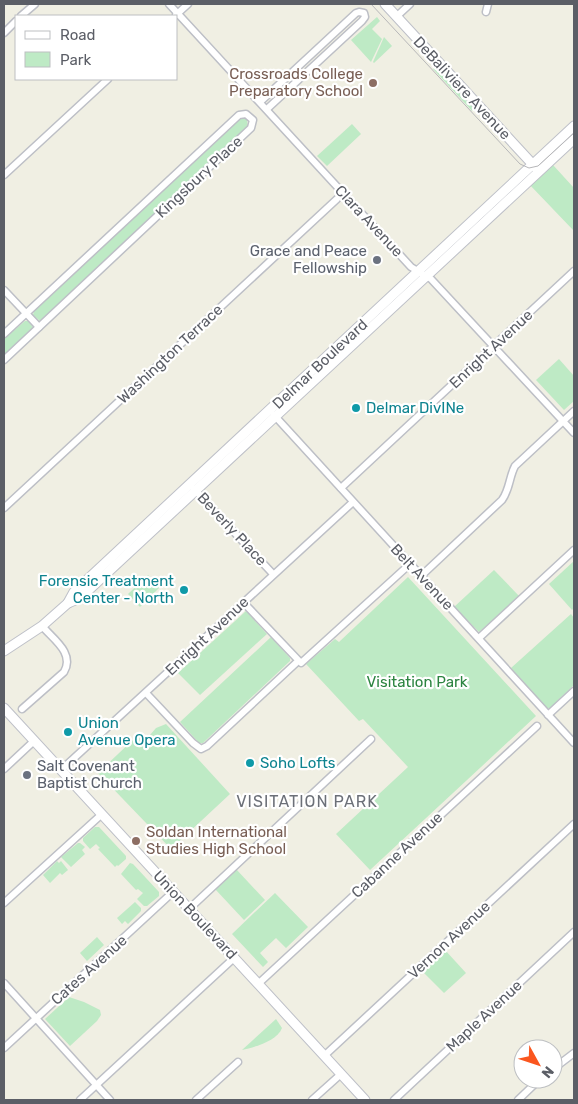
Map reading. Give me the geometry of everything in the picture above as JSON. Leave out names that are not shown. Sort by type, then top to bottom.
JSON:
[{"type":"main road","name":"DeBaliviere Avenue","points":[[385,4],[536,168]]},
{"type":"main road","name":"Delmar Boulevard","points":[[4,651],[42,626],[68,603],[74,592],[193,487],[536,168],[574,126]]},
{"type":"main road","name":"Delmar Boulevard","points":[[536,168],[574,139]]},
{"type":"main road","name":"Union Boulevard","points":[[4,708],[365,1100]]},
{"type":"street","points":[[23,15],[35,4]]},
{"type":"street","name":"Clara Avenue","points":[[169,4],[176,15]]},
{"type":"street","points":[[176,15],[188,4]]},
{"type":"street","points":[[396,16],[410,4]]},
{"type":"street","points":[[486,12],[488,4]]},
{"type":"street","points":[[260,102],[356,13],[364,13],[365,17],[362,21],[267,109]]},
{"type":"street","name":"Clara Avenue","points":[[178,17],[267,109],[411,267],[431,279],[574,433]]},
{"type":"street","points":[[4,33],[15,22]]},
{"type":"street","points":[[4,175],[107,80]]},
{"type":"street","name":"Kingsbury Place","points":[[4,334],[239,115],[246,114],[253,120],[251,128],[4,360]]},
{"type":"street","name":"Washington Terrace","points":[[4,508],[337,199]]},
{"type":"street","name":"Enright Avenue","points":[[341,488],[574,271]]},
{"type":"street","points":[[4,290],[39,327]]},
{"type":"street","points":[[421,576],[502,500],[506,494],[511,472],[515,466],[574,411]]},
{"type":"street","name":"Belt Avenue","points":[[273,413],[574,743]]},
{"type":"street","name":"Beverly Place","points":[[193,487],[273,574]]},
{"type":"street","name":"Enright Avenue","points":[[61,770],[353,502]]},
{"type":"street","points":[[479,638],[574,550]]},
{"type":"street","points":[[146,692],[193,744],[201,749],[207,746],[410,564]]},
{"type":"street","points":[[244,603],[296,665]]},
{"type":"street","points":[[22,709],[64,672],[68,666],[68,658],[65,651],[42,626]]},
{"type":"street","points":[[548,715],[574,691]]},
{"type":"street","name":"Cabanne Avenue","points":[[258,984],[537,726]]},
{"type":"street","points":[[189,909],[371,739]]},
{"type":"street","points":[[4,769],[34,741]]},
{"type":"street","points":[[4,903],[102,814]]},
{"type":"street","name":"Vernon Avenue","points":[[324,1056],[574,824]]},
{"type":"street","name":"Cates Avenue","points":[[4,1048],[173,892]]},
{"type":"street","name":"Maple Avenue","points":[[394,1100],[574,932]]},
{"type":"street","points":[[80,1100],[234,958]]},
{"type":"street","points":[[4,983],[110,1100]]},
{"type":"street","points":[[563,1061],[574,1053]]},
{"type":"street","points":[[196,1100],[238,1062]]},
{"type":"street","points":[[312,1100],[341,1074]]},
{"type":"street","points":[[518,1100],[530,1089]]},
{"type":"green space","points":[[377,17],[380,21],[372,29],[382,39],[371,62],[351,40]]},
{"type":"green space","points":[[384,37],[392,46],[374,63],[373,62]]},
{"type":"green space","points":[[436,67],[474,107],[472,111],[433,69]]},
{"type":"green space","points":[[244,118],[247,120],[248,127],[40,321],[33,315],[34,311],[240,119]]},
{"type":"green space","points":[[352,124],[361,134],[327,166],[317,156]]},
{"type":"green space","points":[[555,162],[553,165],[574,188],[574,231],[529,184]]},
{"type":"green space","points":[[25,321],[28,321],[33,327],[32,329],[4,356],[4,339]]},
{"type":"green space","points":[[559,359],[574,376],[574,401],[564,410],[536,380]]},
{"type":"green space","points":[[574,561],[574,608],[572,610],[549,584]]},
{"type":"green space","points":[[494,570],[520,597],[479,632],[454,607]]},
{"type":"green space","points":[[148,575],[160,587],[140,607],[128,594]]},
{"type":"green space","name":"Visitation Park","points":[[408,577],[536,716],[370,870],[336,834],[408,767],[363,719],[359,721],[306,664],[335,639],[339,642]]},
{"type":"green space","points":[[246,611],[267,634],[200,695],[178,673]]},
{"type":"green space","points":[[571,614],[574,618],[574,685],[552,708],[547,708],[511,668]]},
{"type":"green space","points":[[271,637],[290,658],[290,661],[203,743],[199,743],[180,722]]},
{"type":"green space","points":[[166,724],[230,794],[171,849],[98,773],[137,736],[150,735],[156,728]]},
{"type":"green space","points":[[95,827],[99,827],[126,856],[126,859],[118,866],[115,867],[98,849],[100,848],[96,844],[90,849],[83,841],[83,838]]},
{"type":"green space","points":[[78,843],[85,847],[82,850],[85,854],[71,867],[61,857]]},
{"type":"green space","points":[[57,861],[59,863],[61,861],[68,870],[62,875],[60,873],[50,883],[43,875]]},
{"type":"green space","points":[[130,863],[159,892],[159,896],[147,906],[144,906],[137,899],[143,893],[138,889],[136,890],[121,874]]},
{"type":"green space","points":[[236,869],[265,900],[244,920],[215,889]]},
{"type":"green space","points":[[275,893],[308,927],[286,948],[276,938],[260,953],[268,962],[263,967],[232,934]]},
{"type":"green space","points":[[135,902],[141,908],[141,911],[128,924],[125,921],[122,924],[117,918]]},
{"type":"green space","points":[[97,937],[104,945],[87,961],[80,953]]},
{"type":"green space","points":[[445,950],[466,973],[444,993],[422,971]]},
{"type":"green space","points":[[69,997],[100,1010],[101,1015],[70,1046],[45,1019]]},
{"type":"green space","points":[[276,1019],[282,1028],[279,1033],[265,1043],[242,1050]]},
{"type":"tram line","points":[[371,4],[520,164],[529,168],[538,166],[574,133]]},
{"type":"place","name":"Crossroads College Preparatory School","points":[[373,83]]},
{"type":"place","name":"Grace and Peace Fellowship","points":[[377,260]]},
{"type":"place","name":"Delmar DivINe","points":[[356,408]]},
{"type":"place","name":"Forensic Treatment Center - North","points":[[184,590]]},
{"type":"place","name":"Union Avenue Opera","points":[[68,732]]},
{"type":"place","name":"Soho Lofts","points":[[250,763]]},
{"type":"place","name":"Salt Covenant Baptist Church","points":[[27,775]]},
{"type":"place","name":"Soldan International Studies High School","points":[[136,841]]},
{"type":"district","name":"VISITATION PARK","points":[[307,801]]}]
